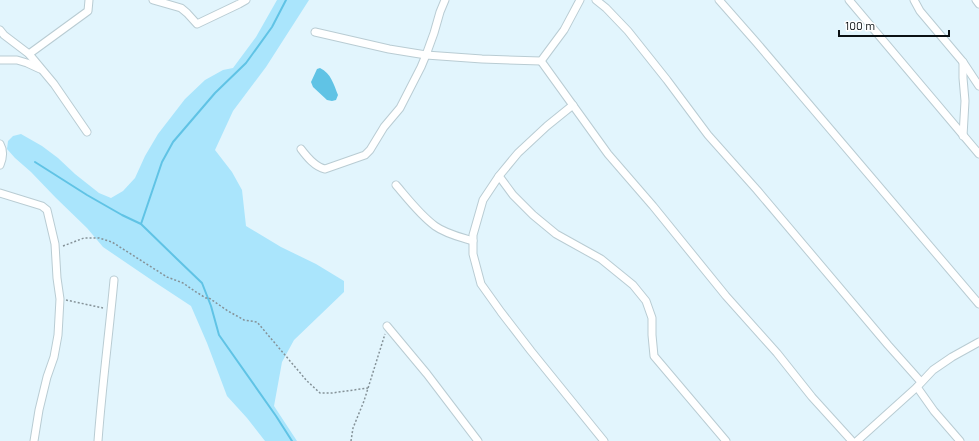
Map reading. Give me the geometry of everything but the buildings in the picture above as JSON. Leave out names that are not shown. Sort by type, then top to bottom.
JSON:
[{"type":"street","points":[[29,54],[88,11],[89,0]]},
{"type":"street","points":[[153,0],[181,8],[197,24],[246,0]]},
{"type":"street","points":[[301,149],[315,164],[325,169],[364,155],[370,150],[384,127],[400,108],[421,67],[445,0]]},
{"type":"street","points":[[541,61],[564,30],[580,0]]},
{"type":"street","points":[[596,0],[606,8],[628,32],[667,80],[708,135],[757,190],[888,345],[919,384],[934,411],[960,441]]},
{"type":"street","points":[[719,0],[979,304]]},
{"type":"street","points":[[849,0],[979,154]]},
{"type":"street","points":[[914,0],[920,11],[963,62],[979,86]]},
{"type":"street","points":[[976,0],[979,4]]},
{"type":"street","points":[[0,30],[4,35],[29,54],[54,84],[87,132]]},
{"type":"street","points":[[315,32],[389,49],[426,55],[541,61]]},
{"type":"street","points":[[0,60],[17,60],[42,70]]},
{"type":"street","points":[[541,61],[608,154],[654,206],[726,296],[777,353],[812,397],[852,441]]},
{"type":"street","points":[[963,62],[965,101],[963,136]]},
{"type":"street","points":[[573,105],[547,126],[518,153],[483,200],[473,236],[473,254],[482,284],[500,312],[604,441]]},
{"type":"street","points":[[0,144],[3,156],[0,165]]},
{"type":"street","points":[[500,176],[513,195],[533,215],[556,234],[601,260],[633,285],[646,301],[652,318],[654,356],[726,441]]},
{"type":"street","points":[[396,185],[436,227],[452,235],[473,241]]},
{"type":"street","points":[[0,193],[42,206],[47,210],[55,244],[60,299],[58,335],[54,357],[47,377],[39,410],[34,441]]},
{"type":"street","points":[[98,441],[114,280]]},
{"type":"street","points":[[387,326],[427,374],[478,441]]},
{"type":"street","points":[[861,440],[933,370],[979,342]]},
{"type":"path","points":[[55,244],[62,246],[84,238],[99,238],[112,242],[167,277],[183,283],[244,320],[257,322],[303,376],[320,393],[332,393],[368,388]]},
{"type":"path","points":[[60,299],[111,310]]},
{"type":"path","points":[[352,441],[353,428],[368,388],[387,326]]},
{"type":"shaded area","points":[[277,0],[309,0],[266,67],[233,111],[215,150],[232,172],[242,190],[246,226],[344,281],[344,292],[294,340],[282,362],[274,406],[297,441],[265,441],[227,396],[191,306],[103,247],[87,228],[7,149],[8,141],[13,136],[21,134],[42,146],[58,158],[99,193],[111,198],[123,191],[135,178],[145,156],[158,134],[185,99],[205,80],[223,70],[233,68],[256,37]]},
{"type":"shaded area","points":[[320,68],[327,73],[332,80],[338,95],[336,100],[327,100],[313,87],[311,82],[317,69]]},
{"type":"waterway","points":[[141,224],[162,162],[173,142],[215,93],[246,63],[272,27],[286,0]]},
{"type":"waterway","points":[[35,162],[87,195],[141,224],[202,283],[211,306],[219,335],[292,441]]}]
